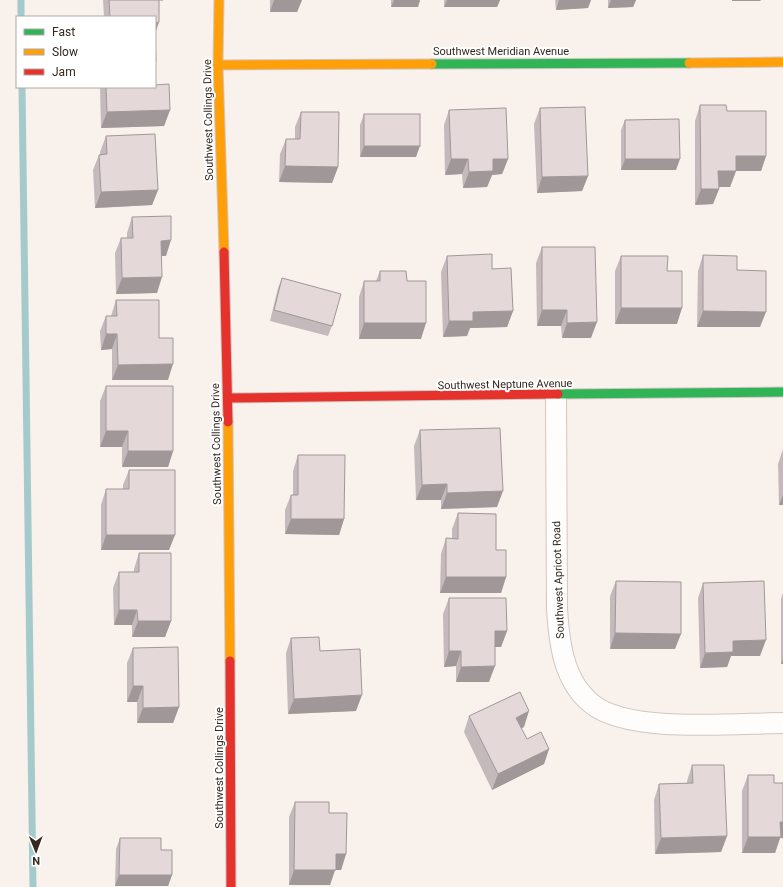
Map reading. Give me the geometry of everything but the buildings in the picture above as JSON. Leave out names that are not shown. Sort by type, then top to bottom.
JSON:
[{"type":"street","name":"Southwest Collings Drive","points":[[219,0],[218,65],[228,398],[232,887]]},
{"type":"street","name":"Southwest Meridian Avenue","points":[[218,65],[783,62]]},
{"type":"street","name":"Southwest Neptune Avenue","points":[[228,398],[783,392]]},
{"type":"street","name":"Southwest Apricot Road","points":[[556,395],[557,608],[559,638],[561,652],[568,672],[580,690],[593,705],[611,715],[632,720],[661,724],[783,722]]},
{"type":"waterway","points":[[21,0],[21,16]]},
{"type":"waterway","points":[[22,88],[33,887]]},
{"type":"traffic: fast","points":[[432,64],[689,63]]},
{"type":"traffic: fast","points":[[558,394],[783,392]]},
{"type":"traffic: slow","points":[[219,0],[218,65],[224,252]]},
{"type":"traffic: slow","points":[[689,63],[783,62]]},
{"type":"traffic: slow","points":[[218,65],[432,64]]},
{"type":"traffic: slow","points":[[228,422],[230,661]]},
{"type":"traffic: jam","points":[[224,252],[228,422]]},
{"type":"traffic: jam","points":[[228,398],[558,394]]},
{"type":"traffic: jam","points":[[230,661],[231,887]]}]
